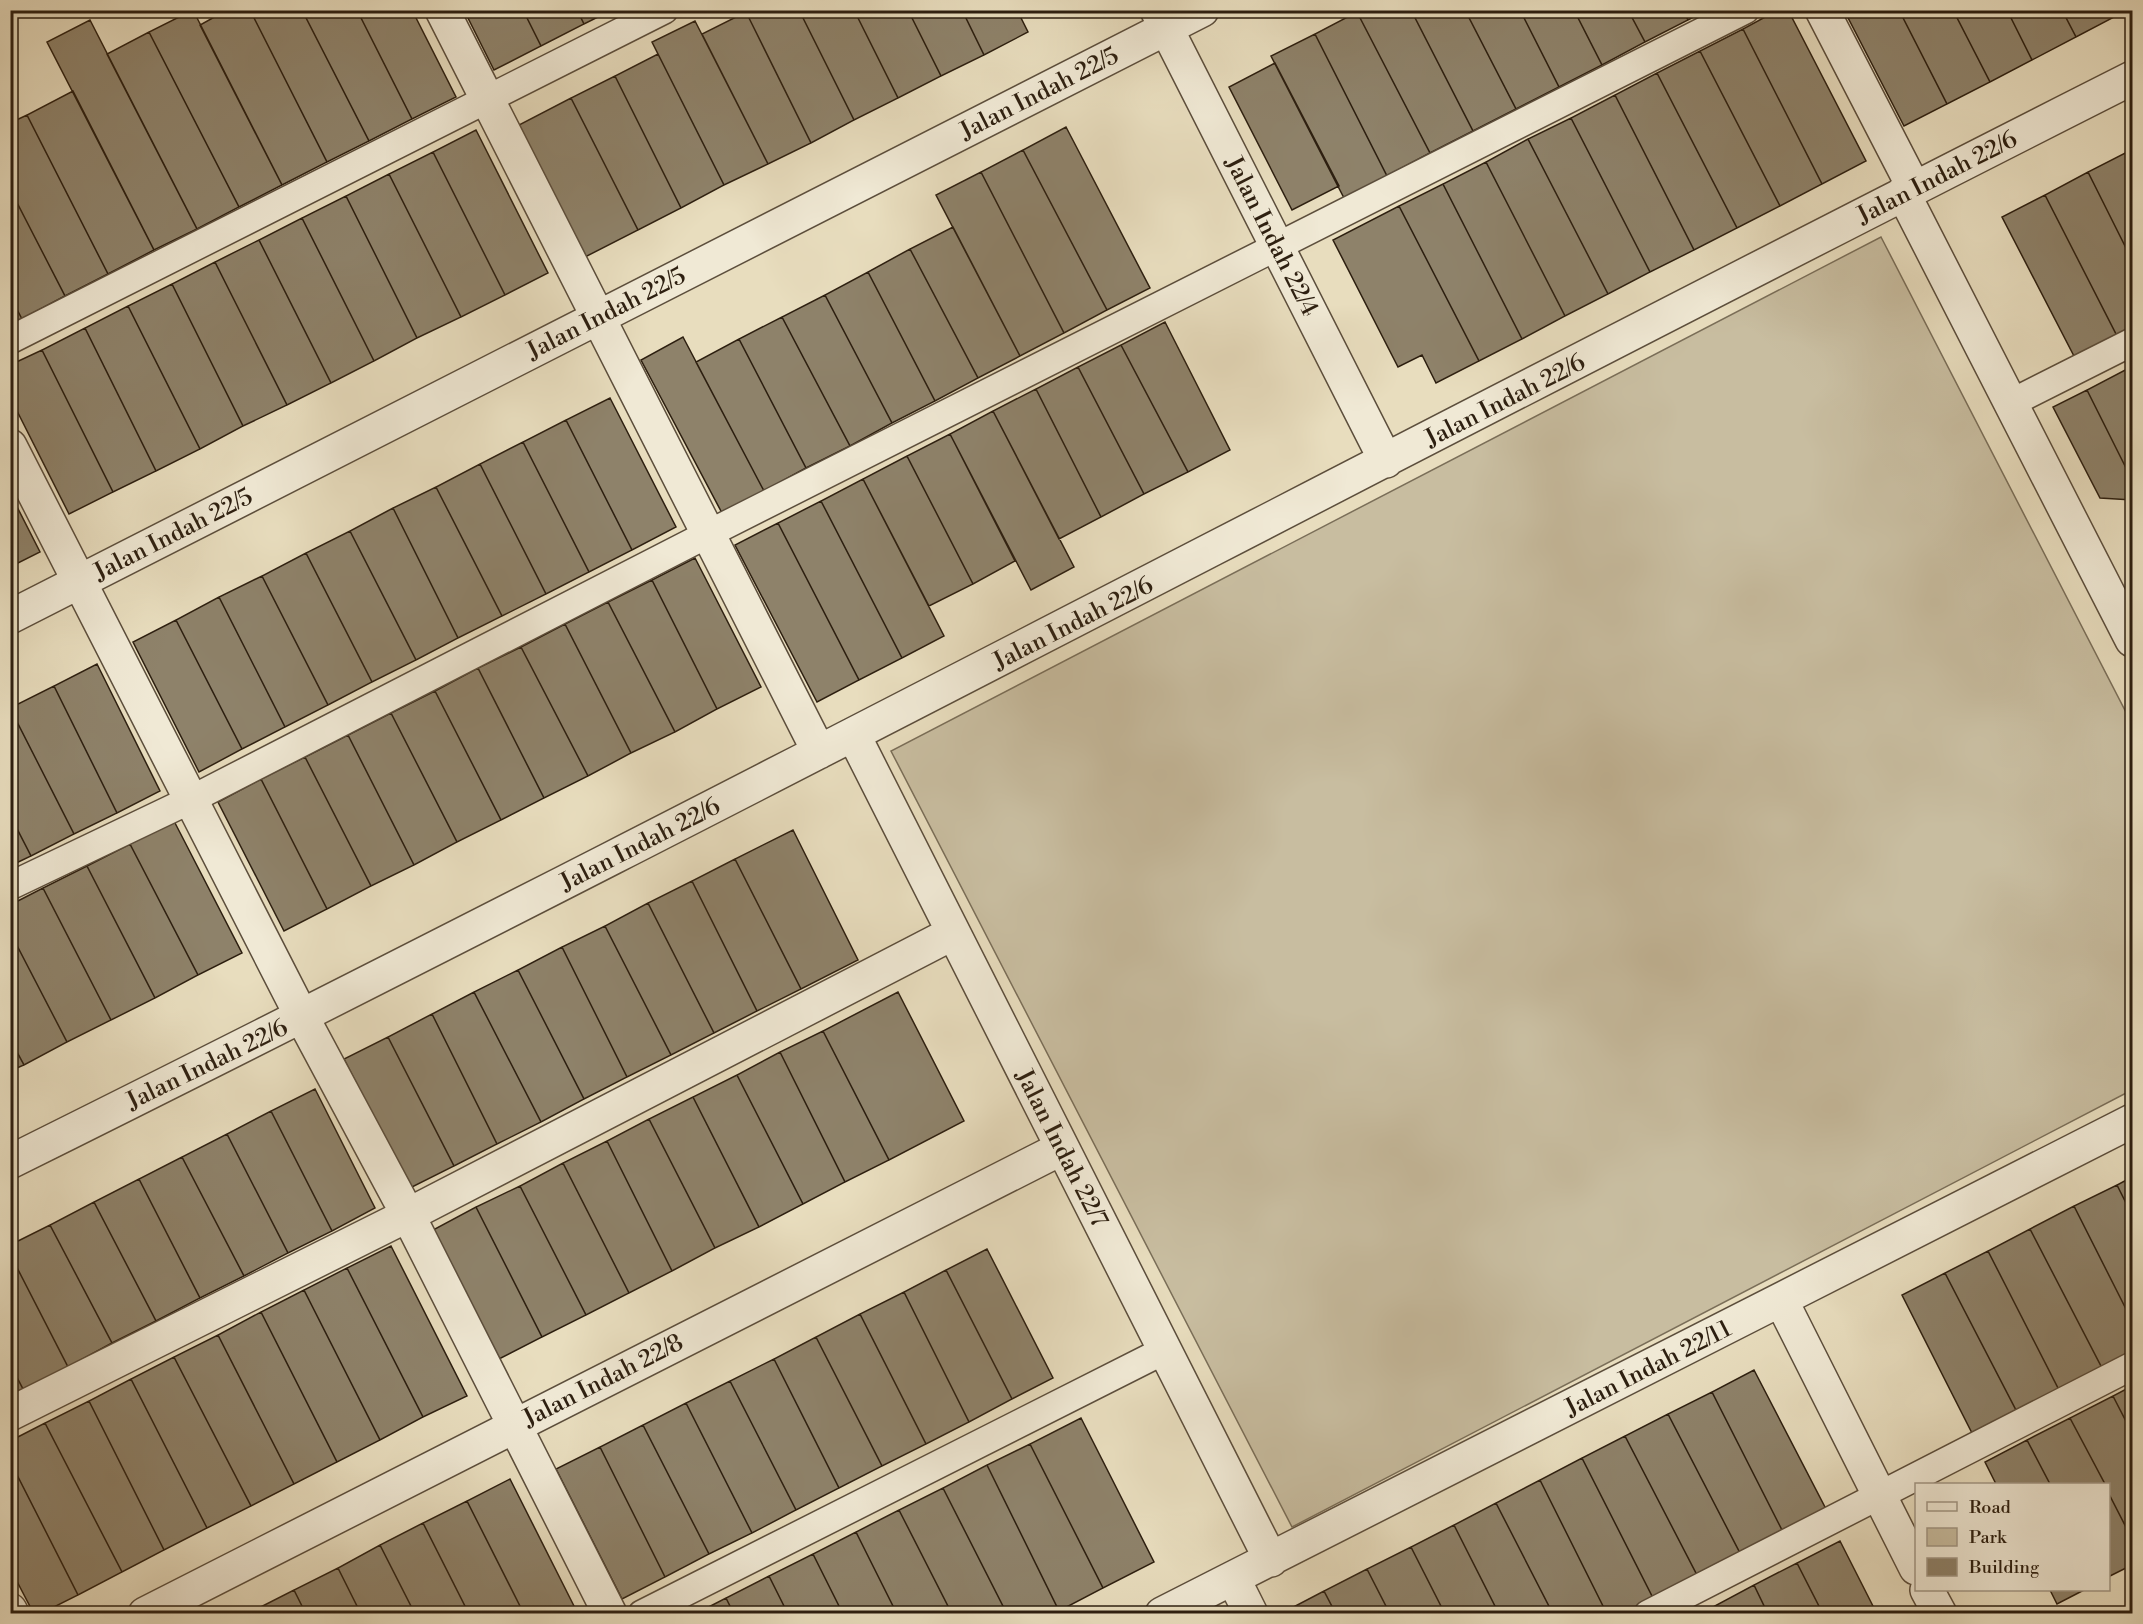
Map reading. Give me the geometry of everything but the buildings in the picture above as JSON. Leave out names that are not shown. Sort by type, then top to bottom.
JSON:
[{"type":"street","points":[[442,10],[819,752]]},
{"type":"street","name":"Jalan Indah 22/5","points":[[10,616],[598,317],[1162,20],[1202,10]]},
{"type":"street","points":[[1822,10],[2011,403],[2128,621]]},
{"type":"street","name":"Jalan Indah 22/4","points":[[1162,20],[1386,461]]},
{"type":"street","name":"Jalan Indah 22/6","points":[[10,1162],[302,1017],[854,736],[1909,191],[2133,78]]},
{"type":"street","points":[[10,446],[302,1017],[408,1215],[610,1614]]},
{"type":"street","name":"Jalan Indah 22/7","points":[[854,736],[1271,1560]]},
{"type":"street","points":[[10,1414],[408,1215],[953,933]]},
{"type":"street","name":"Jalan Indah 22/11","points":[[1162,1614],[2133,1121]]},
{"type":"street","name":"Jalan Indah 22/8","points":[[145,1614],[1062,1148]]},
{"type":"street","points":[[1781,1300],[1915,1564]]},
{"type":"street","points":[[1233,1578],[1251,1614]]},
{"type":"street","points":[[1928,1591],[1940,1614]]},
{"type":"lane","points":[[10,339],[664,10]]},
{"type":"lane","points":[[10,886],[190,800],[708,534],[1745,10]]},
{"type":"lane","points":[[2011,403],[2133,342]]},
{"type":"lane","points":[[642,1614],[1165,1350]]},
{"type":"lane","points":[[1648,1614],[2133,1366]]},
{"type":"green space","points":[[1881,237],[2132,724],[2132,1090],[1292,1527],[891,751]]}]
